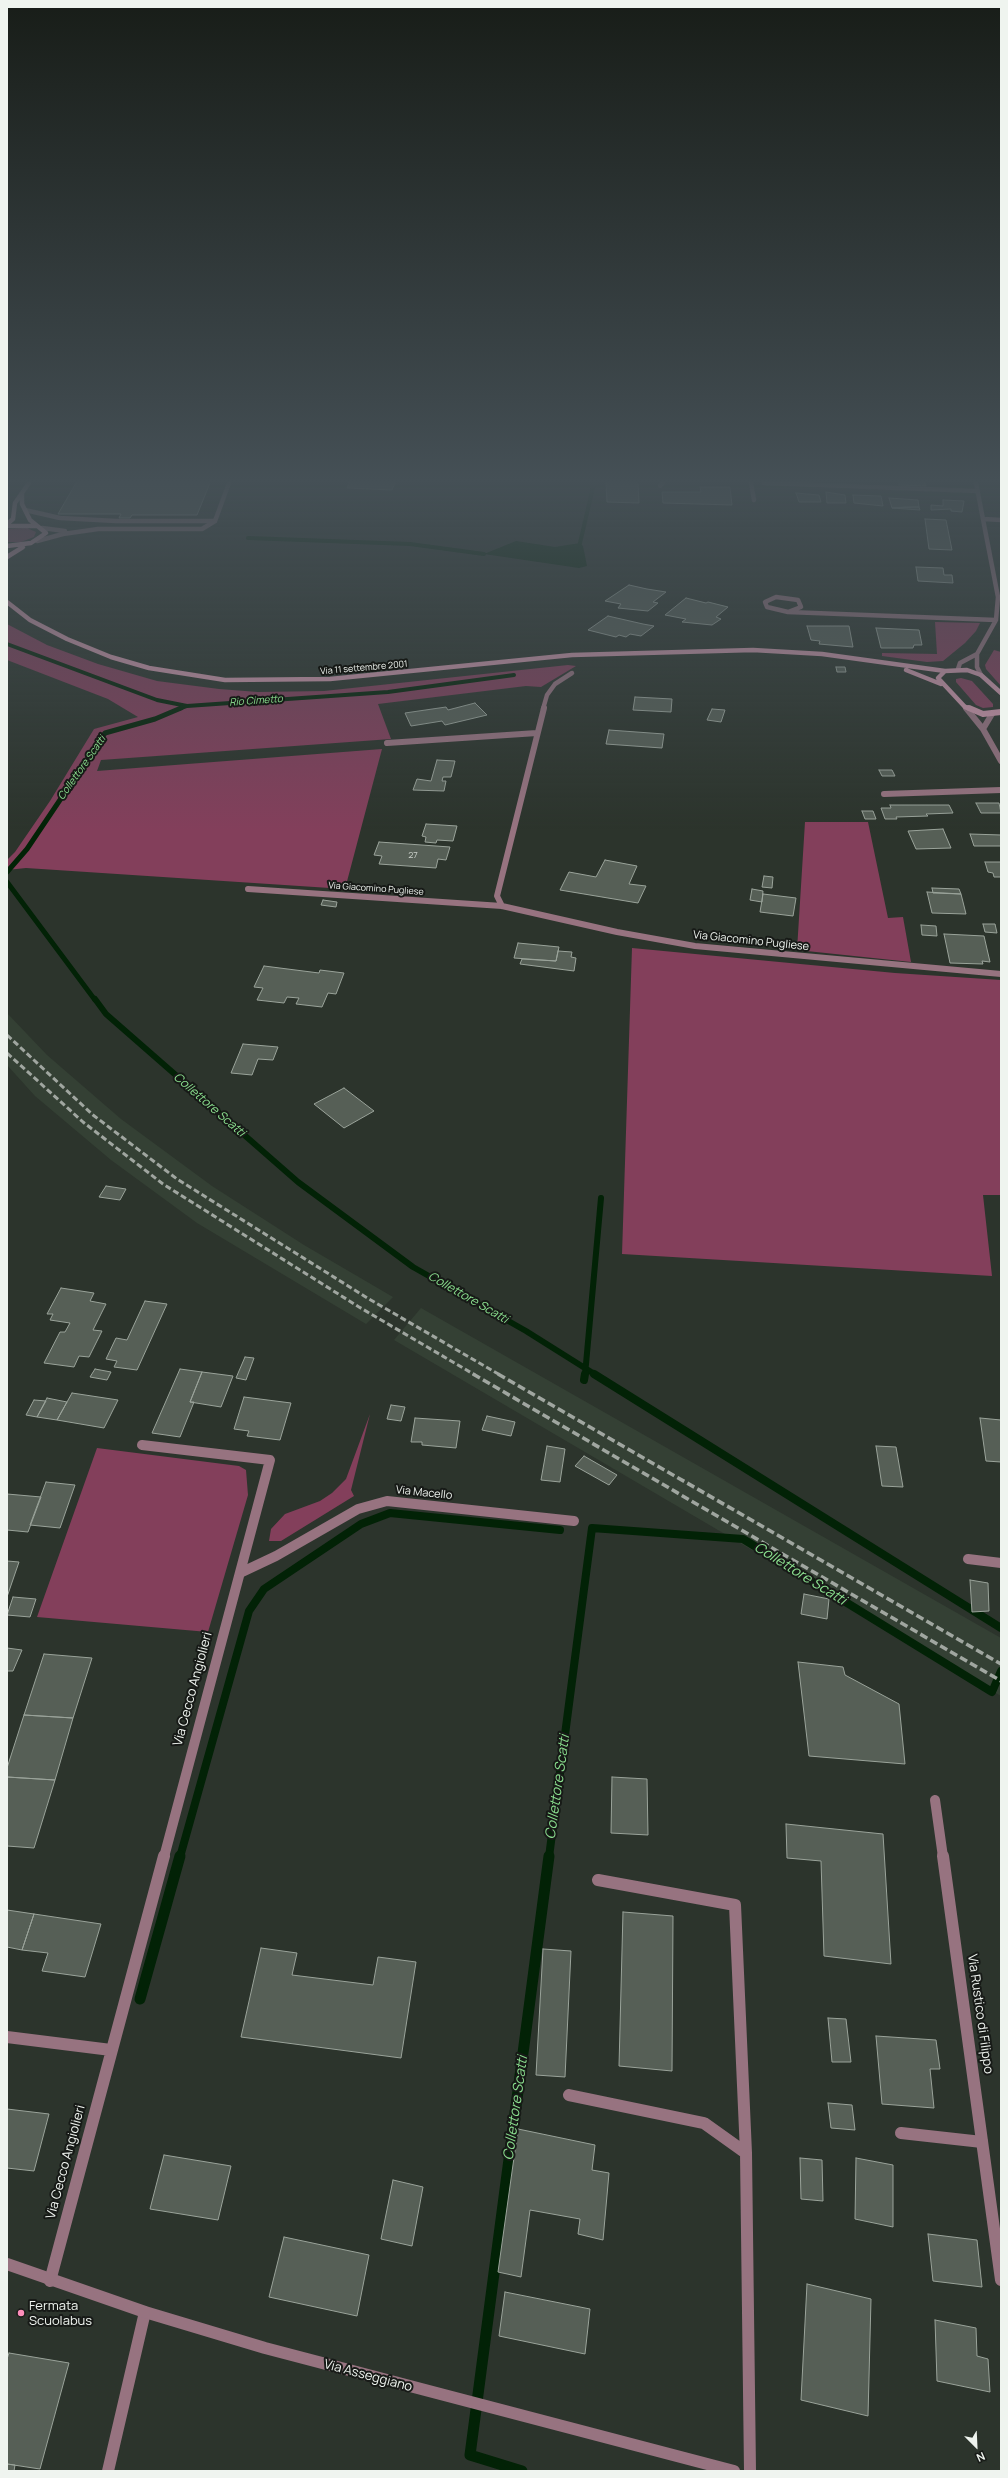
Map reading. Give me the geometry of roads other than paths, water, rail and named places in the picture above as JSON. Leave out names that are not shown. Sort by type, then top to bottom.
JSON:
[{"type":"main road","name":"Via 11 settembre 2001","points":[[7,602],[30,620],[67,639],[111,657],[162,670],[225,680],[330,679],[521,660],[622,653],[753,650],[822,654],[882,664],[945,671],[958,669],[981,675],[1001,693]]},
{"type":"main road","name":"Via 11 settembre 2001","points":[[882,664],[914,672],[941,684],[965,707],[983,714],[1001,712]]},
{"type":"main road","points":[[941,684],[938,678],[945,671]]},
{"type":"street","points":[[770,599],[766,602],[771,609],[788,612],[996,620]]},
{"type":"street","points":[[792,599],[801,602],[802,607]]},
{"type":"street","points":[[981,675],[977,667],[977,654],[996,620],[1000,599]]},
{"type":"street","points":[[788,612],[802,607],[817,612]]},
{"type":"street","points":[[958,669],[960,664],[977,654]]},
{"type":"street","points":[[502,906],[497,896],[547,695],[555,684],[572,673]]},
{"type":"street","points":[[965,707],[973,719],[983,729],[1001,761]]},
{"type":"street","points":[[983,729],[992,714]]},
{"type":"street","points":[[387,743],[537,733]]},
{"type":"street","points":[[884,794],[1001,790]]},
{"type":"street","name":"Via Giacomino Pugliese","points":[[248,889],[502,906],[617,932],[695,946],[1001,974]]},
{"type":"street","name":"Via Cecco Angiolieri","points":[[50,2280],[270,1460],[142,1445]]},
{"type":"street","name":"Via Macello","points":[[240,1572],[276,1556],[358,1509],[387,1501],[574,1521]]},
{"type":"street","points":[[968,1559],[1001,1563]]},
{"type":"street","name":"Via Rustico di Filippo","points":[[935,1800],[1001,2280]]},
{"type":"street","points":[[598,1880],[735,1905],[746,2153],[750,2471]]},
{"type":"street","points":[[7,2037],[111,2050]]},
{"type":"street","points":[[569,2095],[704,2123],[746,2153]]},
{"type":"street","points":[[901,2133],[982,2142]]},
{"type":"street","name":"Via Asseggiano","points":[[7,2264],[145,2312],[265,2348],[734,2471]]},
{"type":"street","points":[[108,2471],[145,2312]]},
{"type":"waterway","name":"Rio Cimetto","points":[[7,644],[157,700],[187,706]]},
{"type":"waterway","name":"Rio Cimetto","points":[[187,706],[388,692],[514,675]]},
{"type":"waterway","name":"Rio Cimetto","points":[[179,709],[187,706]]},
{"type":"waterway","name":"Collettore Scatti","points":[[7,872],[27,849],[105,733],[155,719],[181,708]]},
{"type":"waterway","name":"Collettore Scatti","points":[[7,882],[95,1000]]},
{"type":"waterway","name":"Collettore Scatti","points":[[95,999],[106,1014],[298,1182],[413,1267],[526,1331],[586,1368]]},
{"type":"waterway","points":[[586,1368],[601,1198]]},
{"type":"waterway","name":"Collettore Scatti","points":[[585,1375],[586,1368]]},
{"type":"waterway","name":"Collettore Scatti","points":[[586,1368],[596,1375]]},
{"type":"waterway","points":[[584,1380],[585,1374]]},
{"type":"waterway","name":"Collettore Scatti","points":[[594,1374],[1001,1628]]},
{"type":"waterway","points":[[180,1857],[249,1611],[264,1589],[361,1524],[390,1513],[560,1530]]},
{"type":"waterway","name":"Collettore Scatti","points":[[549,1857],[592,1528],[743,1539],[992,1692],[1001,1671]]},
{"type":"waterway","points":[[140,1999],[180,1856]]},
{"type":"waterway","name":"Collettore Scatti","points":[[522,2471],[470,2455],[549,1856]]},
{"type":"railway","points":[[7,1035],[93,1115],[177,1179],[369,1299],[500,1375]]},
{"type":"railway","points":[[7,1053],[83,1122],[163,1184],[359,1307],[475,1375]]},
{"type":"railway","points":[[473,1374],[1001,1681]]},
{"type":"railway","points":[[498,1374],[1001,1664]]},
{"type":"place","name":"Fermata Scuolabus","points":[[21,2313]]}]
